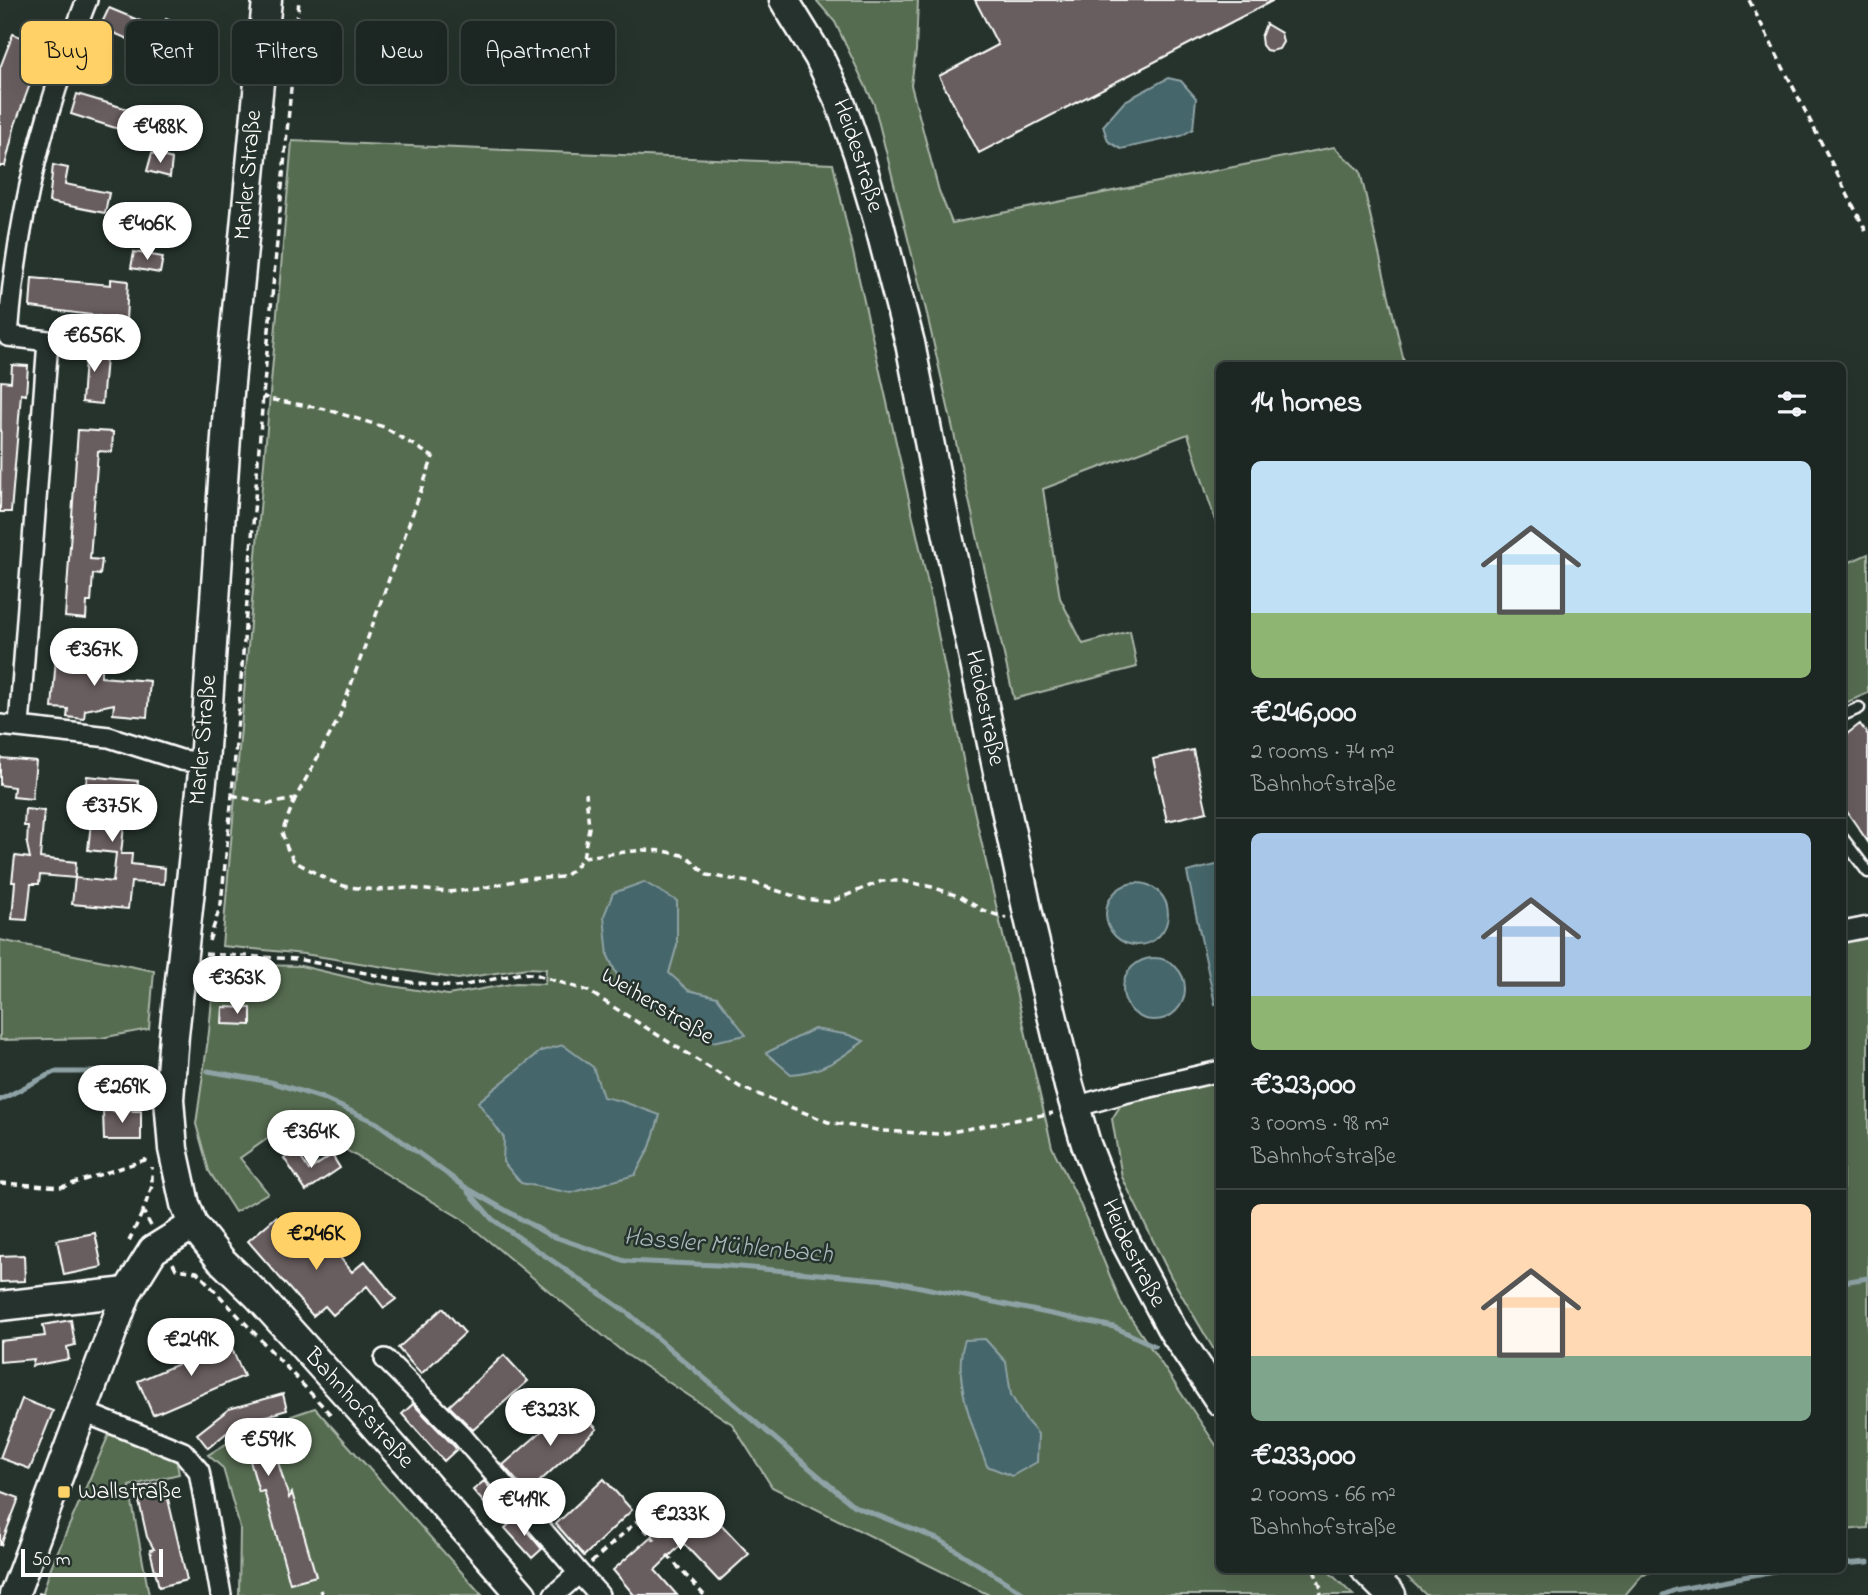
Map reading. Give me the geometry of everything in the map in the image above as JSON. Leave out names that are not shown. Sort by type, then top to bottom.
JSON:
[{"type":"main road","name":"Marler Straße","points":[[193,1225],[179,1182],[169,1099],[182,952],[204,763],[230,384],[267,0]]},
{"type":"main road","name":"Heidestraße","points":[[784,0],[819,57],[835,90],[878,220],[910,343],[1066,1110],[1090,1154],[1121,1231],[1172,1329],[1216,1395]]},
{"type":"main road","points":[[10,1590],[127,1292],[153,1250],[193,1225]]},
{"type":"main road","name":"Bahnhofstraße","points":[[193,1225],[221,1260],[259,1297],[360,1409],[522,1595]]},
{"type":"main road","points":[[0,1306],[127,1292]]},
{"type":"main road","points":[[1369,1573],[1391,1595]]},
{"type":"street","points":[[87,0],[44,122],[26,200],[13,277],[8,336],[48,341],[9,726],[108,737],[181,760],[204,763]]},
{"type":"street","points":[[1846,931],[1868,927]]},
{"type":"street","points":[[1066,1110],[1124,1093],[1216,1072]]},
{"type":"street","points":[[385,1359],[460,1435],[598,1595]]},
{"type":"street","points":[[81,1410],[183,1452],[199,1471],[221,1595]]},
{"type":"street","points":[[554,1595],[579,1573]]},
{"type":"lane","points":[[1846,714],[1859,708]]},
{"type":"lane","points":[[1846,843],[1868,872]]},
{"type":"path","points":[[209,941],[221,904],[232,795],[263,396],[299,0]]},
{"type":"path","points":[[1749,0],[1868,236]]},
{"type":"path","points":[[263,396],[325,409],[384,427],[433,457],[339,718],[295,799],[282,832],[293,861],[347,887],[378,890],[407,888],[448,892],[523,880],[563,877],[574,869],[583,857],[589,828],[586,793]]},
{"type":"path","points":[[232,795],[269,804],[295,799]]},
{"type":"path","points":[[583,857],[664,850],[687,856],[707,875],[754,883],[803,899],[830,902],[882,881],[903,881],[961,897],[1002,918],[1029,918]]},
{"type":"path","name":"Weiherstraße","points":[[182,952],[297,959],[410,982],[456,987],[522,974],[537,975],[588,991],[740,1087],[828,1122],[883,1131],[940,1134],[1066,1110]]},
{"type":"path","points":[[0,1183],[62,1187],[152,1157]]},
{"type":"path","points":[[173,1264],[176,1269],[197,1272],[335,1419]]},
{"type":"path","points":[[579,1573],[637,1521],[655,1540]]},
{"type":"path","points":[[667,1555],[704,1595]]},
{"type":"path","points":[[1315,1573],[1321,1595]]},
{"type":"green space","points":[[816,0],[918,0],[916,51],[911,85],[939,191],[952,223],[1334,147],[1360,171],[1404,362],[1216,362],[1216,523],[1188,434],[1043,489],[1060,598],[1083,644],[1130,631],[1137,667],[1014,699],[926,310],[874,104],[835,22]]},
{"type":"green space","points":[[292,141],[833,164],[927,579],[968,784],[1052,1147],[1078,1199],[1122,1305],[1216,1445],[1216,1573],[1330,1573],[1353,1595],[989,1595],[772,1487],[732,1424],[624,1353],[462,1219],[304,1125],[281,1129],[240,1158],[268,1193],[235,1212],[209,1171],[196,1124],[215,964],[301,966],[373,983],[448,995],[516,983],[545,984],[546,969],[527,968],[458,979],[304,954],[222,946]]},
{"type":"green space","points":[[1868,554],[1868,693],[1846,703],[1846,564]]},
{"type":"green space","points":[[1868,931],[1868,1528],[1846,1530],[1846,935]]},
{"type":"green space","points":[[0,940],[154,971],[149,1029],[101,1038],[0,1040]]},
{"type":"green space","points":[[1216,1079],[1216,1353],[1171,1277],[1122,1177],[1112,1119],[1124,1100]]},
{"type":"green space","points":[[315,1408],[482,1595],[239,1595],[240,1528],[223,1468],[208,1455],[247,1431]]},
{"type":"green space","points":[[110,1432],[176,1459],[179,1474],[129,1486],[149,1595],[42,1595],[51,1567]]},
{"type":"green space","points":[[1403,1573],[1648,1573],[1643,1574],[1625,1595],[1426,1595]]},
{"type":"water","points":[[1168,78],[1181,81],[1196,98],[1193,129],[1181,136],[1121,149],[1108,141],[1103,126],[1125,101]]},
{"type":"water","points":[[1216,865],[1216,1004],[1215,1004],[1187,872]]},
{"type":"water","points":[[644,882],[677,901],[677,945],[669,973],[688,990],[717,997],[746,1035],[712,1042],[624,990],[608,956],[604,916],[613,893]]},
{"type":"water","points":[[1137,883],[1159,892],[1168,914],[1159,936],[1137,945],[1115,936],[1106,914],[1115,892]]},
{"type":"water","points":[[1154,958],[1176,967],[1185,989],[1176,1011],[1154,1020],[1132,1011],[1123,989],[1132,967]]},
{"type":"water","points":[[814,1029],[849,1035],[864,1041],[830,1064],[802,1073],[791,1074],[766,1053]]},
{"type":"water","points":[[563,1045],[593,1067],[603,1097],[660,1115],[650,1147],[635,1175],[571,1193],[521,1183],[503,1162],[504,1138],[478,1102],[541,1051]]},
{"type":"water","points":[[985,1339],[1006,1362],[1011,1395],[1025,1419],[1038,1434],[1037,1462],[1012,1476],[987,1466],[962,1386],[961,1354],[965,1340]]},
{"type":"building","points":[[975,0],[1274,0],[979,153],[939,76],[998,45]]},
{"type":"building","points":[[109,8],[140,21],[126,21],[126,38],[112,32],[112,21],[103,21]]},
{"type":"building","points":[[1266,24],[1281,33],[1283,42],[1279,49],[1266,50],[1262,45],[1261,37]]},
{"type":"building","points":[[13,34],[21,37],[21,84],[30,84],[15,125],[5,166],[0,166],[0,68]]},
{"type":"building","points":[[77,94],[131,110],[125,131],[71,114]]},
{"type":"building","points":[[152,153],[172,159],[170,177],[147,171]]},
{"type":"building","points":[[53,165],[68,168],[65,184],[109,193],[105,213],[49,202]]},
{"type":"building","points":[[134,252],[163,257],[160,273],[131,268]]},
{"type":"building","points":[[32,278],[111,285],[111,279],[128,281],[126,321],[30,307]]},
{"type":"building","points":[[86,345],[107,347],[102,404],[82,402]]},
{"type":"building","points":[[12,365],[28,366],[26,395],[21,394],[11,512],[0,512],[1,381],[11,382]]},
{"type":"building","points":[[78,430],[113,432],[112,452],[98,451],[90,559],[102,560],[100,575],[93,574],[91,602],[87,602],[86,619],[65,617]]},
{"type":"building","points":[[57,645],[84,646],[82,668],[101,669],[101,677],[150,681],[147,717],[113,714],[114,704],[85,710],[84,719],[67,717],[68,709],[52,708]]},
{"type":"building","points":[[1860,724],[1868,735],[1868,842],[1846,810],[1846,735]]},
{"type":"building","points":[[1193,750],[1207,812],[1167,821],[1153,759]]},
{"type":"building","points":[[0,758],[36,761],[32,799],[13,797],[14,787],[0,785]]},
{"type":"building","points":[[87,776],[138,781],[135,818],[125,817],[121,854],[132,854],[131,864],[165,868],[164,884],[131,882],[128,909],[72,904],[75,878],[113,882],[116,853],[88,850],[92,813],[83,812]]},
{"type":"building","points":[[25,809],[44,811],[40,858],[76,862],[75,878],[40,875],[39,884],[31,884],[27,920],[12,919],[15,856],[30,858],[27,844],[28,826],[24,826]]},
{"type":"building","points":[[223,1007],[251,1008],[251,1025],[222,1024]]},
{"type":"building","points":[[103,1111],[141,1111],[141,1140],[104,1140]]},
{"type":"building","points":[[296,1150],[309,1170],[332,1155],[340,1168],[306,1191],[284,1158]]},
{"type":"building","points":[[276,1217],[311,1258],[328,1243],[352,1272],[365,1261],[396,1299],[384,1308],[367,1286],[333,1315],[325,1306],[313,1316],[248,1241]]},
{"type":"building","points":[[95,1233],[102,1267],[64,1275],[57,1240]]},
{"type":"building","points":[[24,1255],[25,1281],[0,1282],[0,1256]]},
{"type":"building","points":[[443,1308],[465,1333],[421,1374],[398,1348]]},
{"type":"building","points":[[71,1320],[75,1345],[67,1347],[69,1359],[32,1366],[34,1359],[0,1362],[0,1341],[45,1336],[43,1325]]},
{"type":"building","points":[[229,1342],[244,1376],[153,1415],[138,1381]]},
{"type":"building","points":[[504,1355],[528,1381],[473,1430],[449,1406]]},
{"type":"building","points":[[283,1394],[287,1410],[259,1418],[271,1439],[289,1498],[292,1493],[316,1576],[290,1583],[264,1491],[259,1492],[247,1450],[235,1426],[208,1448],[197,1434],[229,1409]]},
{"type":"building","points":[[22,1399],[53,1411],[30,1469],[0,1458]]},
{"type":"building","points":[[413,1404],[455,1447],[456,1450],[444,1461],[402,1414]]},
{"type":"building","points":[[573,1404],[597,1429],[527,1493],[503,1465]]},
{"type":"building","points":[[604,1479],[632,1510],[584,1556],[556,1524]]},
{"type":"building","points":[[484,1481],[508,1509],[498,1519],[473,1490]]},
{"type":"building","points":[[164,1482],[187,1580],[159,1587],[150,1550],[154,1549],[147,1537],[136,1488]]},
{"type":"building","points":[[0,1491],[19,1498],[1,1545],[0,1545]]},
{"type":"building","points":[[689,1503],[713,1527],[720,1523],[749,1554],[719,1581],[683,1543],[655,1570],[677,1595],[634,1595],[613,1570]]},
{"type":"building","points":[[516,1518],[542,1549],[532,1558],[505,1528]]},
{"type":"waterway","name":"Hassler Mühlenbach","points":[[208,1071],[271,1082],[322,1098],[377,1123],[465,1187],[549,1235],[625,1261],[717,1265],[887,1280],[1114,1327],[1155,1346]]},
{"type":"waterway","points":[[0,1100],[54,1072],[141,1072]]},
{"type":"waterway","points":[[468,1191],[492,1219],[628,1313],[854,1506],[940,1540],[1026,1595]]},
{"type":"waterway","name":"Hassler Mühlenbach","points":[[1846,1282],[1868,1278]]},
{"type":"waterway","points":[[1846,1564],[1868,1562]]},
{"type":"waterway","points":[[1663,1595],[1675,1590],[1764,1573]]},
{"type":"place","name":"Wallstraße","points":[[64,1492]]}]
